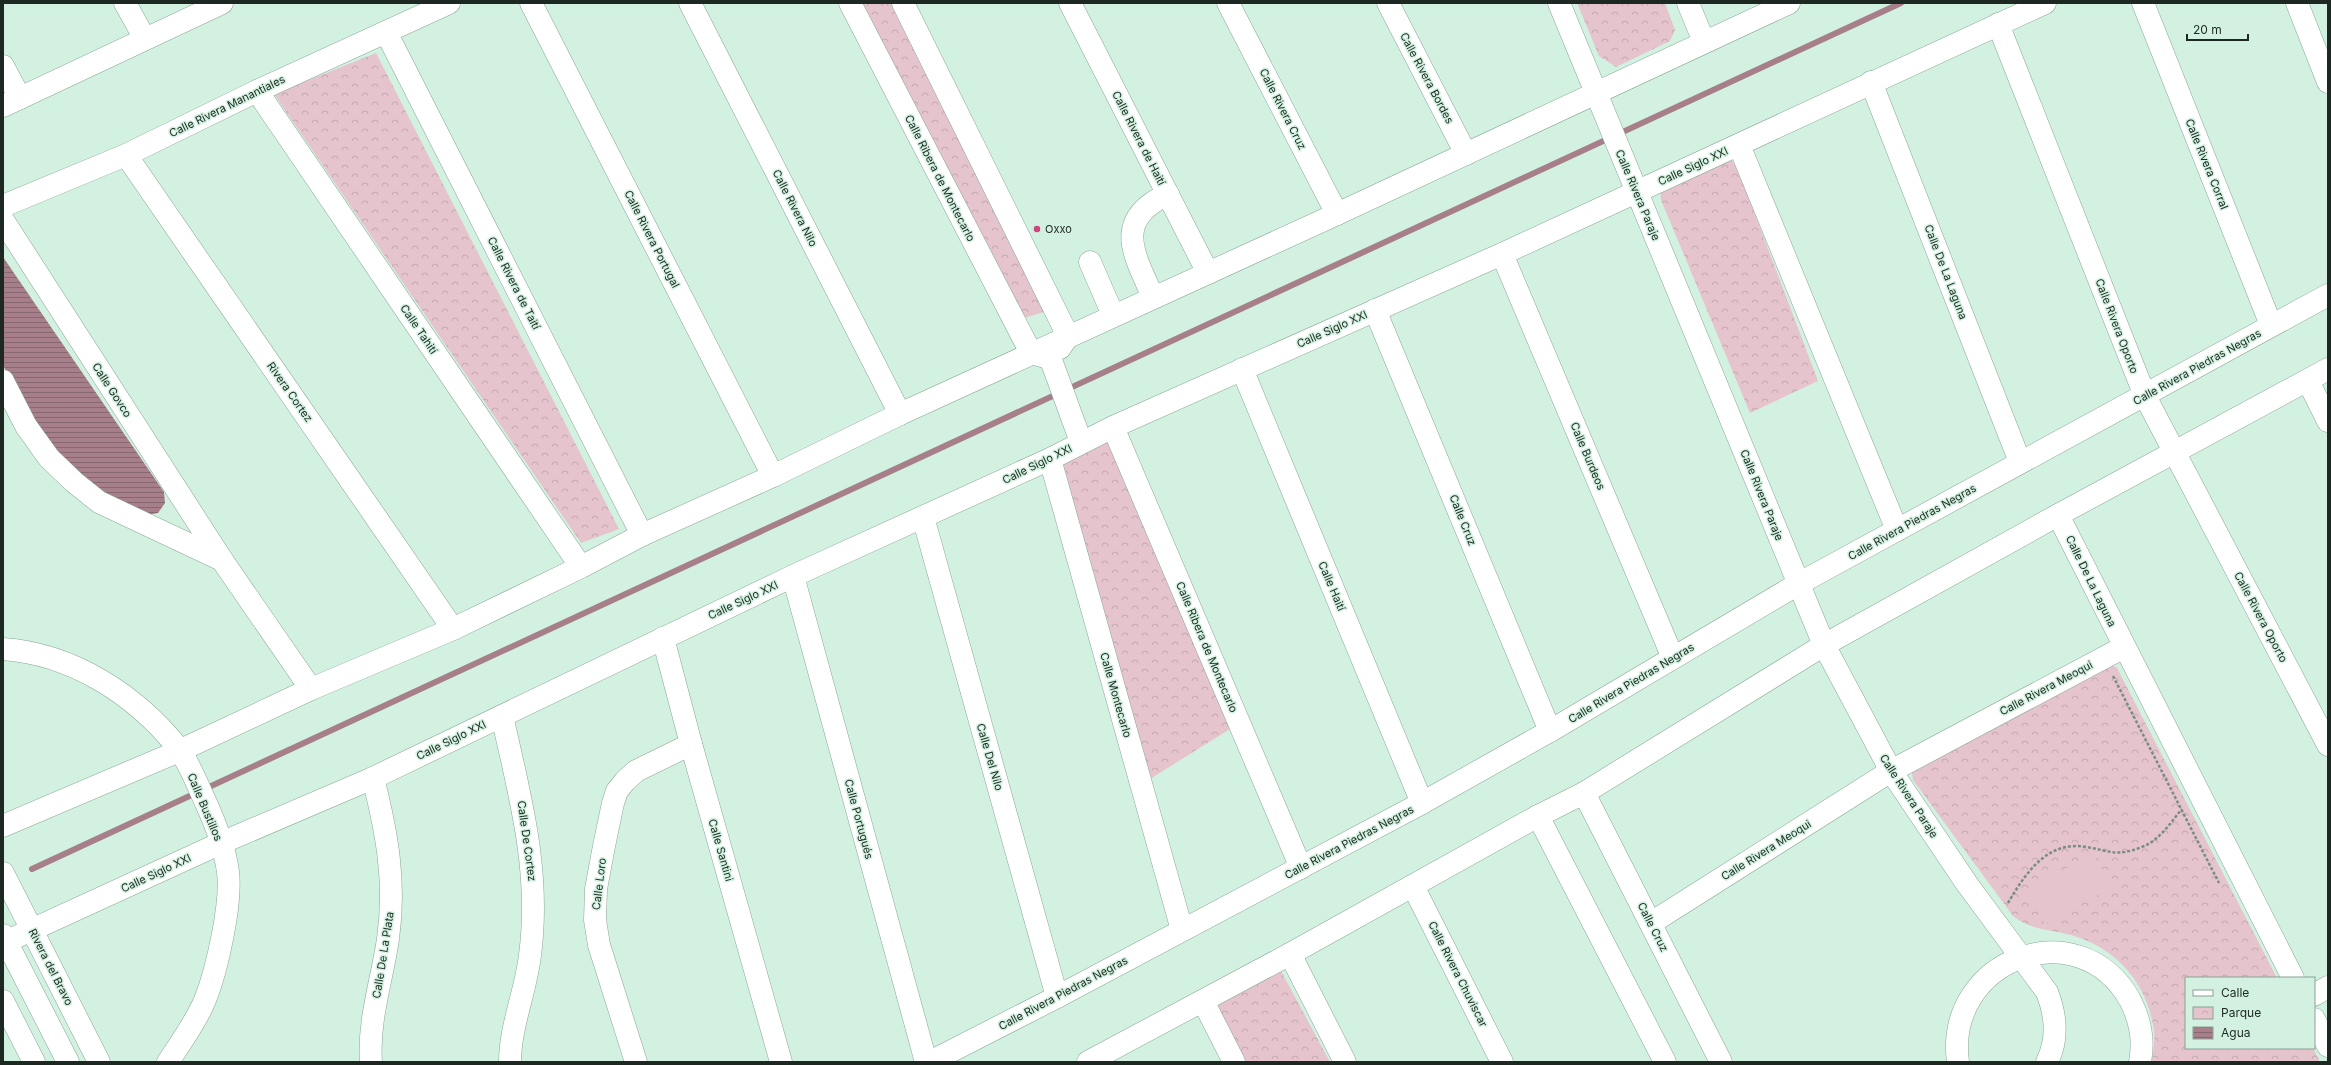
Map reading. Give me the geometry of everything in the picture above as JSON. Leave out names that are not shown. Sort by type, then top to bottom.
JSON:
[{"type":"street","points":[[125,3],[145,39]]},
{"type":"street","points":[[3,66],[12,102],[222,3]]},
{"type":"street","name":"Calle Rivera Manantiales","points":[[3,206],[126,156],[257,91],[449,3]]},
{"type":"street","name":"Calle Rivera Portugal","points":[[531,3],[773,476]]},
{"type":"street","name":"Calle Rivera Nilo","points":[[690,3],[900,414]]},
{"type":"street","name":"Calle Ribera de Montecarlo","points":[[850,3],[1031,353]]},
{"type":"street","points":[[903,3],[1068,336]]},
{"type":"street","name":"Calle Rivera de Haití","points":[[1070,3],[1208,273]]},
{"type":"street","name":"Calle Rivera Cruz","points":[[1228,3],[1337,214]]},
{"type":"street","name":"Calle Rivera Bordes","points":[[1388,3],[1466,154]]},
{"type":"street","name":"Calle Rivera Paraje","points":[[1558,3],[1824,645],[1891,771],[1992,918],[2040,980],[2053,1007],[2054,1038],[2047,1062]]},
{"type":"street","points":[[1688,3],[1704,42]]},
{"type":"street","points":[[3,826],[184,760],[311,689],[453,629],[581,567],[642,535],[773,476],[900,414],[1337,214],[1789,3]]},
{"type":"street","name":"Calle Siglo XXI","points":[[4,940],[32,930],[221,843],[373,778],[663,638],[794,576],[1050,459],[1113,427],[1638,193],[1871,82],[2045,3]]},
{"type":"street","name":"Calle Rivera Corral","points":[[2142,3],[2271,325]]},
{"type":"street","points":[[2297,3],[2328,82]]},
{"type":"street","name":"Calle Rivera Oporto","points":[[1998,24],[2144,396],[2328,745]]},
{"type":"street","name":"Calle Rivera de Taití","points":[[386,32],[642,535]]},
{"type":"street","name":"Calle De La Laguna","points":[[1871,82],[2020,462]]},
{"type":"street","name":"Calle Tahití","points":[[257,91],[581,567]]},
{"type":"street","points":[[1739,145],[1897,530]]},
{"type":"street","name":"Rivera Cortez","points":[[126,156],[453,629]]},
{"type":"street","points":[[1153,297],[1134,254],[1131,239],[1135,221],[1150,202],[1168,194]]},
{"type":"street","name":"Calle Govco","points":[[3,220],[222,560],[311,689]]},
{"type":"street","name":"Calle Burdeos","points":[[1502,254],[1673,658]]},
{"type":"street","points":[[1090,262],[1114,315]]},
{"type":"street","name":"Calle Rivera Piedras Negras","points":[[930,1062],[1057,997],[1422,803],[1550,731],[1798,584],[2328,295]]},
{"type":"street","name":"Calle Cruz","points":[[1375,310],[1550,731]]},
{"type":"street","points":[[1052,362],[1068,336]]},
{"type":"street","points":[[1031,353],[1052,362],[1081,442]]},
{"type":"street","name":"Calle Haití","points":[[1242,369],[1422,803]]},
{"type":"street","points":[[1088,1062],[1290,954],[1538,816],[1584,793],[1824,645],[2058,514],[2328,370]]},
{"type":"street","points":[[2308,381],[2328,421]]},
{"type":"street","points":[[5,390],[26,426],[49,458],[74,482],[99,502],[222,560]]},
{"type":"street","name":"Calle Ribera de Montecarlo","points":[[1113,427],[1301,868]]},
{"type":"street","name":"Calle Montecarlo","points":[[1050,459],[1182,930]]},
{"type":"street","name":"Calle De La Laguna","points":[[2058,514],[2124,647]]},
{"type":"street","name":"Calle Del Nilo","points":[[923,517],[1057,997]]},
{"type":"street","name":"Calle Portugués","points":[[794,576],[926,1062]]},
{"type":"street","name":"Calle Santini","points":[[663,638],[690,744],[781,1062]]},
{"type":"street","points":[[2124,647],[2291,977]]},
{"type":"street","name":"Calle Rivera Meoqui","points":[[1651,923],[1891,771],[2124,647]]},
{"type":"street","name":"Calle Bustillos","points":[[3,649],[51,657],[92,675],[128,697],[153,720],[184,760],[212,816],[221,843],[228,873],[227,899],[216,961],[205,1000],[186,1035],[168,1062]]},
{"type":"street","name":"Calle De Cortez","points":[[502,716],[526,823],[533,872],[534,910],[530,956],[514,1032],[510,1062]]},
{"type":"street","name":"Calle Loro","points":[[636,1062],[599,945],[595,920],[596,889],[613,803],[617,791],[636,771],[690,744]]},
{"type":"street","name":"Calle De La Plata","points":[[370,1062],[374,1011],[388,940],[392,893],[390,859],[373,778]]},
{"type":"street","name":"Calle Cruz","points":[[1584,793],[1721,1062]]},
{"type":"street","points":[[1538,816],[1665,1062]]},
{"type":"street","name":"Rivera del Bravo","points":[[3,873],[99,1062]]},
{"type":"street","name":"Calle Rivera Chuviscar","points":[[1413,886],[1502,1062]]},
{"type":"street","points":[[4,940],[68,1062]]},
{"type":"street","points":[[1958,1062],[1958,1033],[1962,1014],[1970,998],[1988,976],[2004,965],[2021,957],[2039,953],[2067,954],[2089,962],[2109,974],[2122,988],[2136,1012],[2142,1039],[2140,1062]]},
{"type":"street","points":[[1290,954],[1346,1062]]},
{"type":"street","points":[[2315,994],[2328,987]]},
{"type":"street","points":[[1203,1000],[1234,1062]]},
{"type":"street","points":[[3,1001],[34,1062]]},
{"type":"street","points":[[2315,1022],[2328,1046]]},
{"type":"path","points":[[2111,672],[2221,887]]},
{"type":"path","points":[[1992,918],[2003,912],[2036,861],[2050,852],[2068,847],[2086,846],[2105,852],[2120,853],[2144,847],[2160,836],[2181,810],[2200,797]]},
{"type":"green space","points":[[861,3],[891,3],[1044,312],[1024,318]]},
{"type":"green space","points":[[1577,3],[1665,3],[1675,30],[1670,41],[1616,67],[1599,56]]},
{"type":"green space","points":[[376,53],[619,529],[581,543],[274,94]]},
{"type":"green space","points":[[1728,158],[1736,164],[1818,381],[1750,413],[1661,200],[1660,189]]},
{"type":"green space","points":[[1103,442],[1108,443],[1230,729],[1150,779],[1062,470],[1063,462]]},
{"type":"green space","points":[[2107,662],[2117,668],[2276,977],[2185,977],[2185,1049],[2314,1049],[2320,1062],[2152,1062],[2154,1031],[2151,1014],[2145,998],[2128,970],[2103,949],[2088,941],[2071,935],[2034,927],[2013,916],[1913,780],[1911,768]]},
{"type":"green space","points":[[2093,853],[2112,887],[2045,924],[2027,891]]},
{"type":"green space","points":[[1280,969],[1330,1062],[1242,1062],[1212,1005]]},
{"type":"water","points":[[3,257],[164,492],[165,503],[158,513],[146,515],[107,494],[68,464],[36,430],[3,365]]},
{"type":"waterway","points":[[32,869],[1901,3]]},
{"type":"place","name":"Oxxo","points":[[1037,229]]}]
